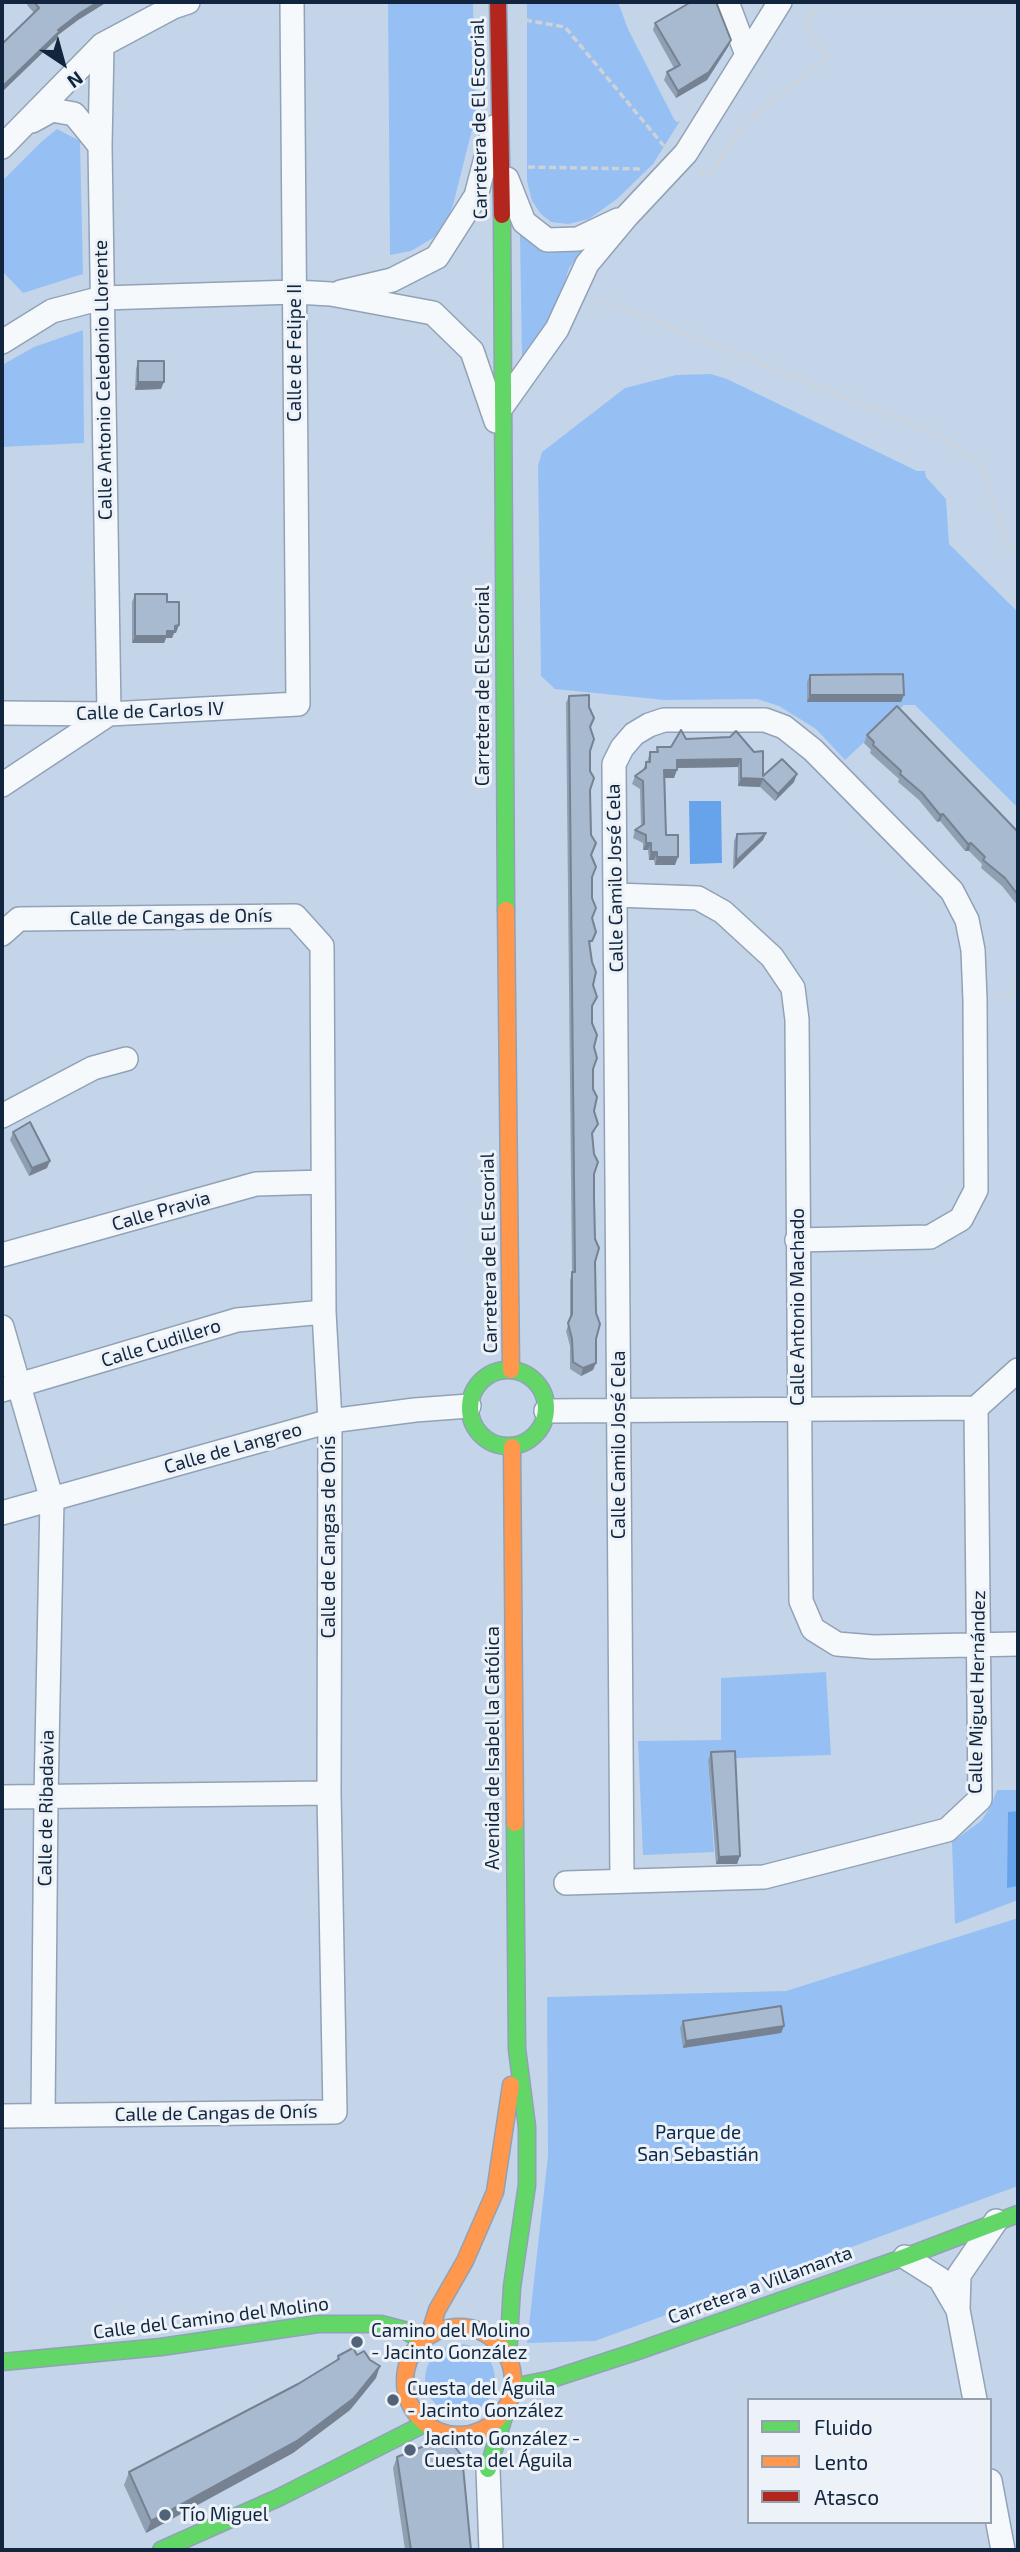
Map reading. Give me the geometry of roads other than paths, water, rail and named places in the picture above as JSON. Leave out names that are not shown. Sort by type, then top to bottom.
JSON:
[{"type":"street","points":[[2,147],[102,45],[173,7],[188,2]]},
{"type":"street","name":"Calle de Felipe II","points":[[292,2],[298,704]]},
{"type":"street","name":"Carretera de El Escorial","points":[[498,2],[502,167],[511,1370]]},
{"type":"street","points":[[727,2],[747,55]]},
{"type":"street","points":[[503,405],[557,329],[587,264],[686,153],[780,2]]},
{"type":"street","name":"Calle Antonio Celedonio Llorente","points":[[102,45],[100,146],[109,714]]},
{"type":"street","points":[[331,294],[392,280],[438,257],[476,196],[499,106]]},
{"type":"street","points":[[23,126],[52,110],[74,114],[100,146]]},
{"type":"street","points":[[502,167],[524,222],[547,240],[578,239],[627,216]]},
{"type":"street","points":[[2,342],[52,311],[102,298],[295,292],[331,294],[433,313],[472,351],[503,441]]},
{"type":"street","name":"Calle de Carlos IV","points":[[2,713],[109,714],[298,704]]},
{"type":"street","points":[[2,785],[109,714]]},
{"type":"street","name":"Calle Camilo José Cela","points":[[622,1880],[614,764],[627,741],[641,729],[664,720],[765,720],[784,727],[813,750],[951,891],[967,920],[973,950],[975,1000],[976,1190],[961,1219],[930,1237],[797,1240]]},
{"type":"street","name":"Calle Antonio Machado","points":[[616,895],[698,898],[723,912],[772,957],[793,988],[797,1020],[801,1601],[813,1629],[837,1644],[873,1647],[1018,1644]]},
{"type":"street","name":"Calle de Cangas de Onís","points":[[2,2116],[335,2112],[328,1793],[330,1421],[324,1312],[322,946],[295,916],[10,927]]},
{"type":"street","points":[[2,1116],[93,1068],[126,1059]]},
{"type":"street","name":"Calle Pravia","points":[[2,1255],[256,1184],[323,1182]]},
{"type":"street","name":"Calle Cudillero","points":[[10,1388],[237,1320],[324,1312]]},
{"type":"street","name":"Calle de Ribadavia","points":[[2,1327],[10,1388],[52,1500],[43,2115]]},
{"type":"street","points":[[511,1370],[533,1379],[541,1388],[547,1411],[536,1435],[525,1443],[512,1447],[486,1441],[471,1420],[469,1406],[473,1392],[482,1379],[496,1372],[511,1370]]},
{"type":"street","points":[[547,1411],[976,1408],[1018,1370]]},
{"type":"street","name":"Calle de Langreo","points":[[2,1513],[330,1421],[469,1406]]},
{"type":"street","name":"Calle Miguel Hernández","points":[[566,1883],[764,1877],[947,1830],[980,1799],[976,1408]]},
{"type":"street","name":"Avenida de Isabel la Católica","points":[[508,2356],[512,2287],[527,2185],[527,2127],[517,2049],[512,1447]]},
{"type":"street","points":[[2,1797],[328,1793]]},
{"type":"street","name":"Avenida de Isabel la Católica","points":[[426,2338],[465,2261],[495,2192],[517,2049]]},
{"type":"street","name":"Carretera a Villamanta","points":[[513,2387],[576,2372],[905,2257],[1018,2214]]},
{"type":"street","points":[[975,2398],[958,2310],[959,2275],[996,2221]]},
{"type":"street","points":[[905,2257],[940,2279],[958,2310]]},
{"type":"street","name":"Calle del Camino del Molino","points":[[2,2362],[161,2347],[318,2324],[381,2324],[426,2338]]},
{"type":"street","points":[[491,2550],[488,2469],[513,2387],[513,2371],[508,2356],[497,2341],[481,2331],[464,2326],[446,2328],[426,2338],[413,2352],[407,2365],[406,2395],[412,2408],[425,2424],[442,2432],[460,2435],[479,2431],[495,2421],[507,2406]]},
{"type":"street","points":[[161,2550],[280,2497],[425,2424]]},
{"type":"street","points":[[460,2435],[488,2469]]},
{"type":"street","points":[[992,2492],[1003,2550]]},
{"type":"place","name":"Camino del Molino - Jacinto González","points":[[357,2342]]},
{"type":"place","name":"Cuesta del Águila - Jacinto González","points":[[393,2400]]},
{"type":"place","name":"Jacinto González - Cuesta del Águila","points":[[410,2450]]},
{"type":"place","name":"Tío Miguel","points":[[165,2515]]},
{"type":"park label","name":"Parque de San Sebastián","points":[[698,2144]]}]
